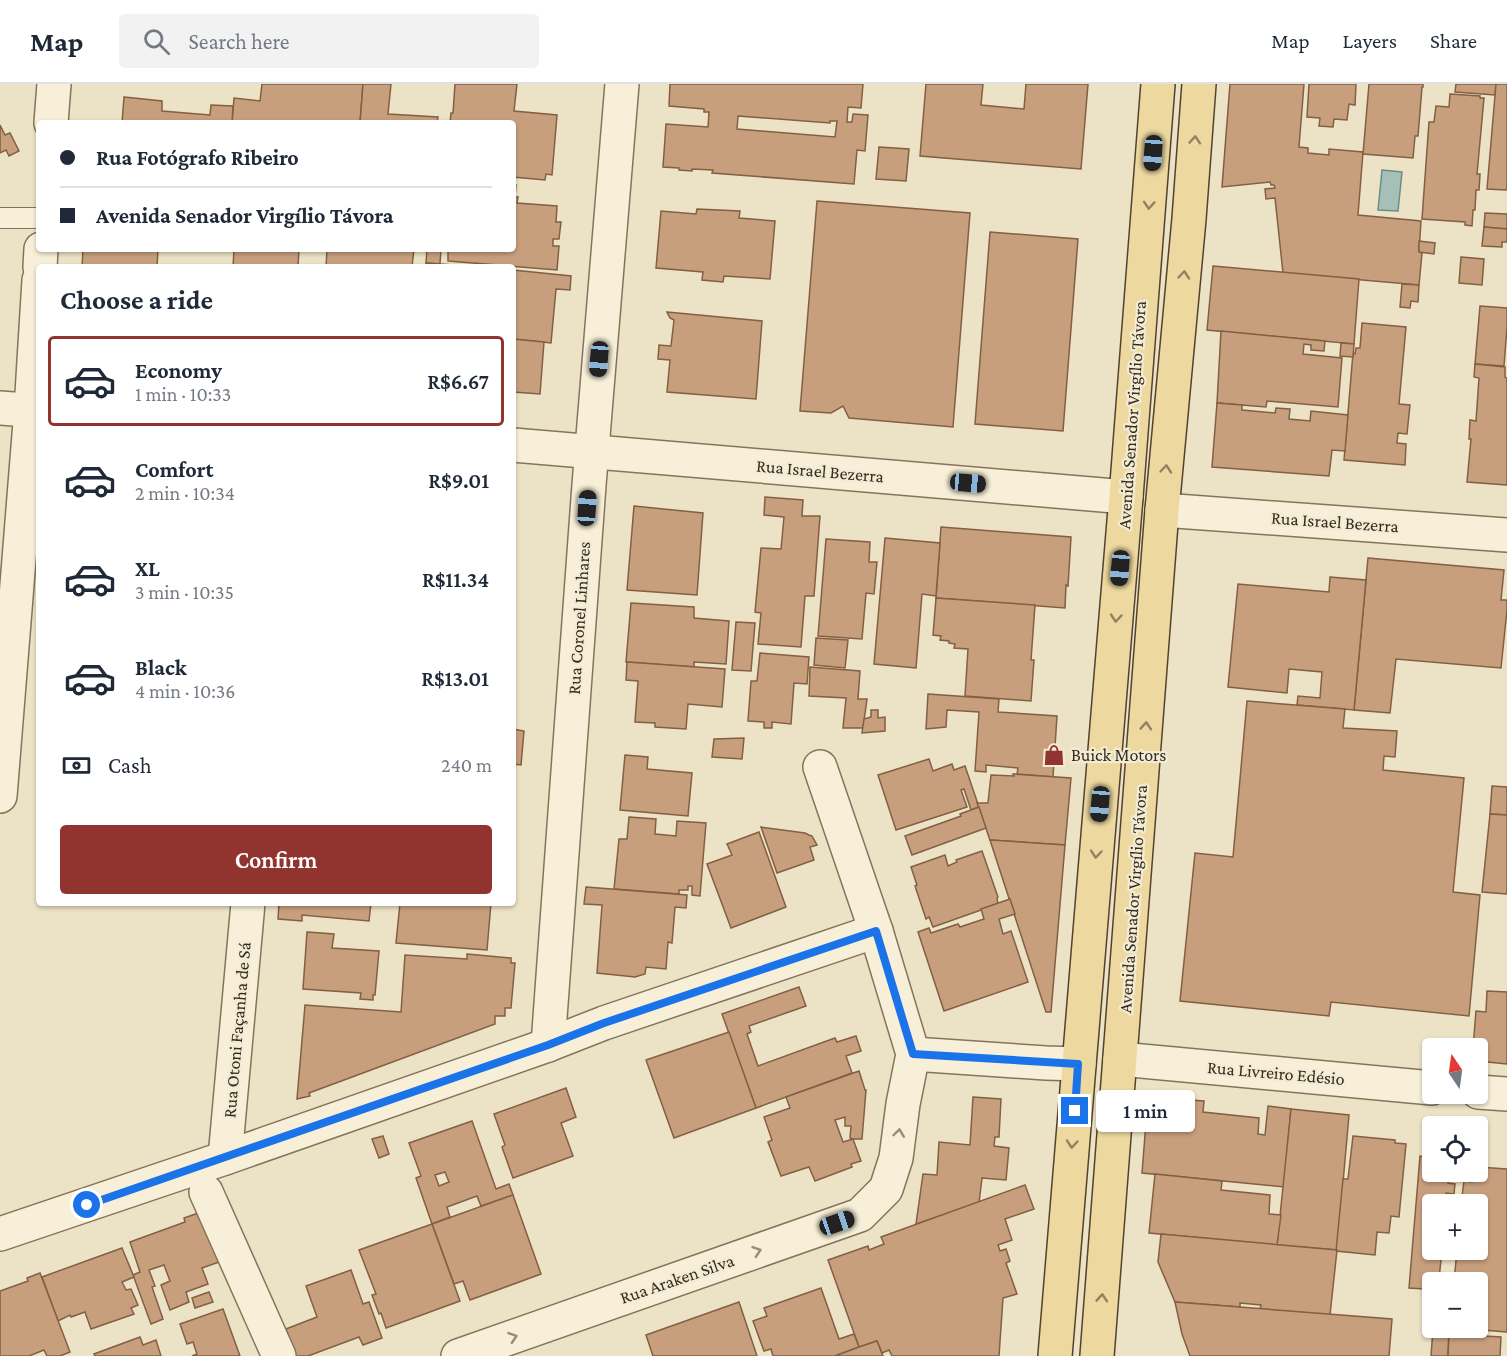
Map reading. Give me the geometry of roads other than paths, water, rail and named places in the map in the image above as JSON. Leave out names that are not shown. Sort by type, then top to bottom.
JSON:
[{"type":"main road","name":"Avenida Senador Virgílio Távora","points":[[1055,1356],[1158,84]]},
{"type":"main road","name":"Avenida Senador Virgílio Távora","points":[[1098,1356],[1162,510],[1199,84]]},
{"type":"street","points":[[51,120],[54,84]]},
{"type":"street","name":"Rua Coronel Linhares","points":[[548,1045],[591,451],[622,84]]},
{"type":"street","points":[[0,796],[27,618],[23,410],[36,304]]},
{"type":"street","name":"Rua Israel Bezerra","points":[[516,445],[1126,497]]},
{"type":"street","name":"Rua Israel Bezerra","points":[[1162,510],[1507,535]]},
{"type":"street","points":[[820,767],[876,931],[913,1054],[1078,1064]]},
{"type":"street","name":"Rua Otoni Façanha de Sá","points":[[225,1158],[248,906]]},
{"type":"street","points":[[0,1234],[225,1158],[548,1045],[604,1023],[876,931]]},
{"type":"street","name":"Rua Araken Silva","points":[[458,1356],[860,1215],[886,1190],[896,1158],[903,1104],[913,1054]]},
{"type":"street","name":"Rua Livreiro Edésio","points":[[1120,1059],[1422,1087]]},
{"type":"street","points":[[1488,1093],[1507,1094]]},
{"type":"street","points":[[206,1192],[279,1356]]},
{"type":"lane","points":[[0,218],[36,218]]},
{"type":"water","points":[[1382,170],[1402,172],[1398,211],[1378,210]]},
{"type":"place","name":"Buick Motors","points":[[1054,755]]}]
